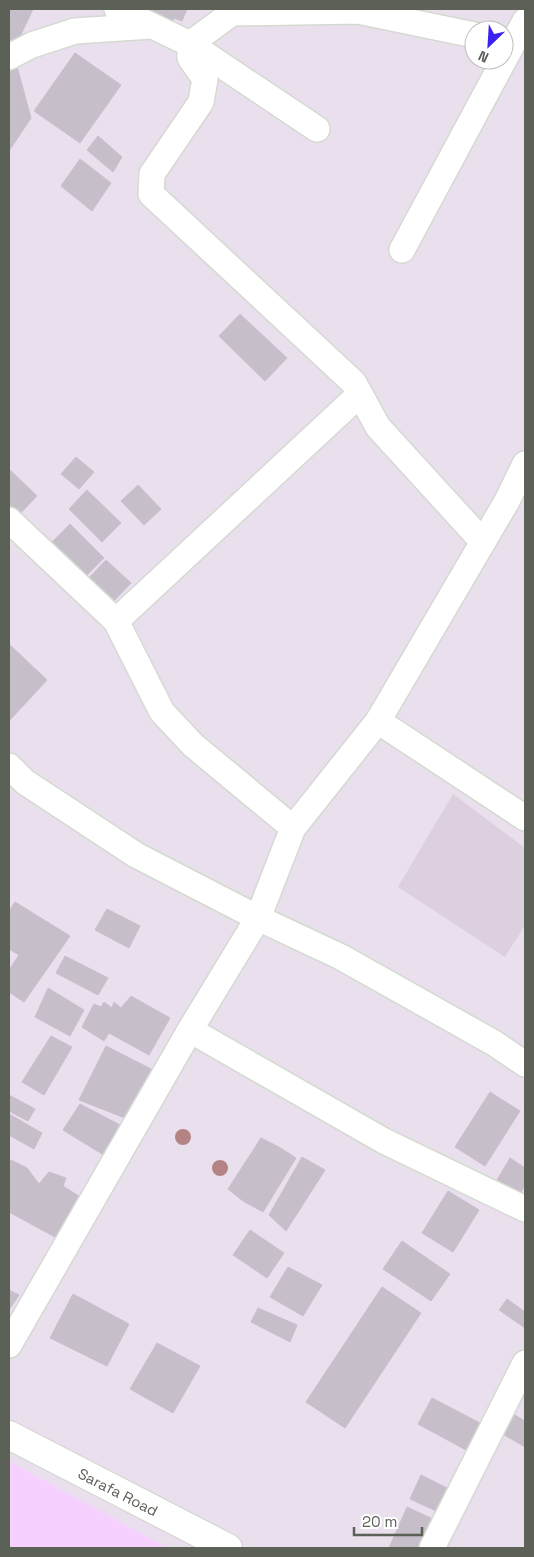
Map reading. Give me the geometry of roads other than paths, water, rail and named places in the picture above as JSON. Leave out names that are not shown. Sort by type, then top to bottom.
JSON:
[{"type":"street","points":[[117,9],[190,44],[317,130]]},
{"type":"street","points":[[190,44],[232,13],[358,11],[464,33]]},
{"type":"street","points":[[514,35],[525,21]]},
{"type":"street","points":[[9,56],[32,45],[75,31],[152,26]]},
{"type":"street","points":[[190,44],[190,58],[205,80],[201,102],[152,174],[151,194],[354,383],[378,427],[483,542]]},
{"type":"street","points":[[402,250],[495,70]]},
{"type":"street","points":[[116,621],[360,394]]},
{"type":"street","points":[[9,1345],[190,1030],[258,918],[293,828],[378,722],[483,542],[516,506],[525,464]]},
{"type":"street","points":[[9,520],[116,621],[162,712],[193,745],[293,828]]},
{"type":"street","points":[[378,722],[525,818]]},
{"type":"street","points":[[9,766],[25,782],[136,855],[258,918],[341,957],[494,1043],[525,1064]]},
{"type":"street","points":[[190,1030],[384,1141],[525,1208]]},
{"type":"street","points":[[432,1548],[525,1363]]},
{"type":"street","name":"Sarafa Road","points":[[9,1435],[228,1548]]}]
